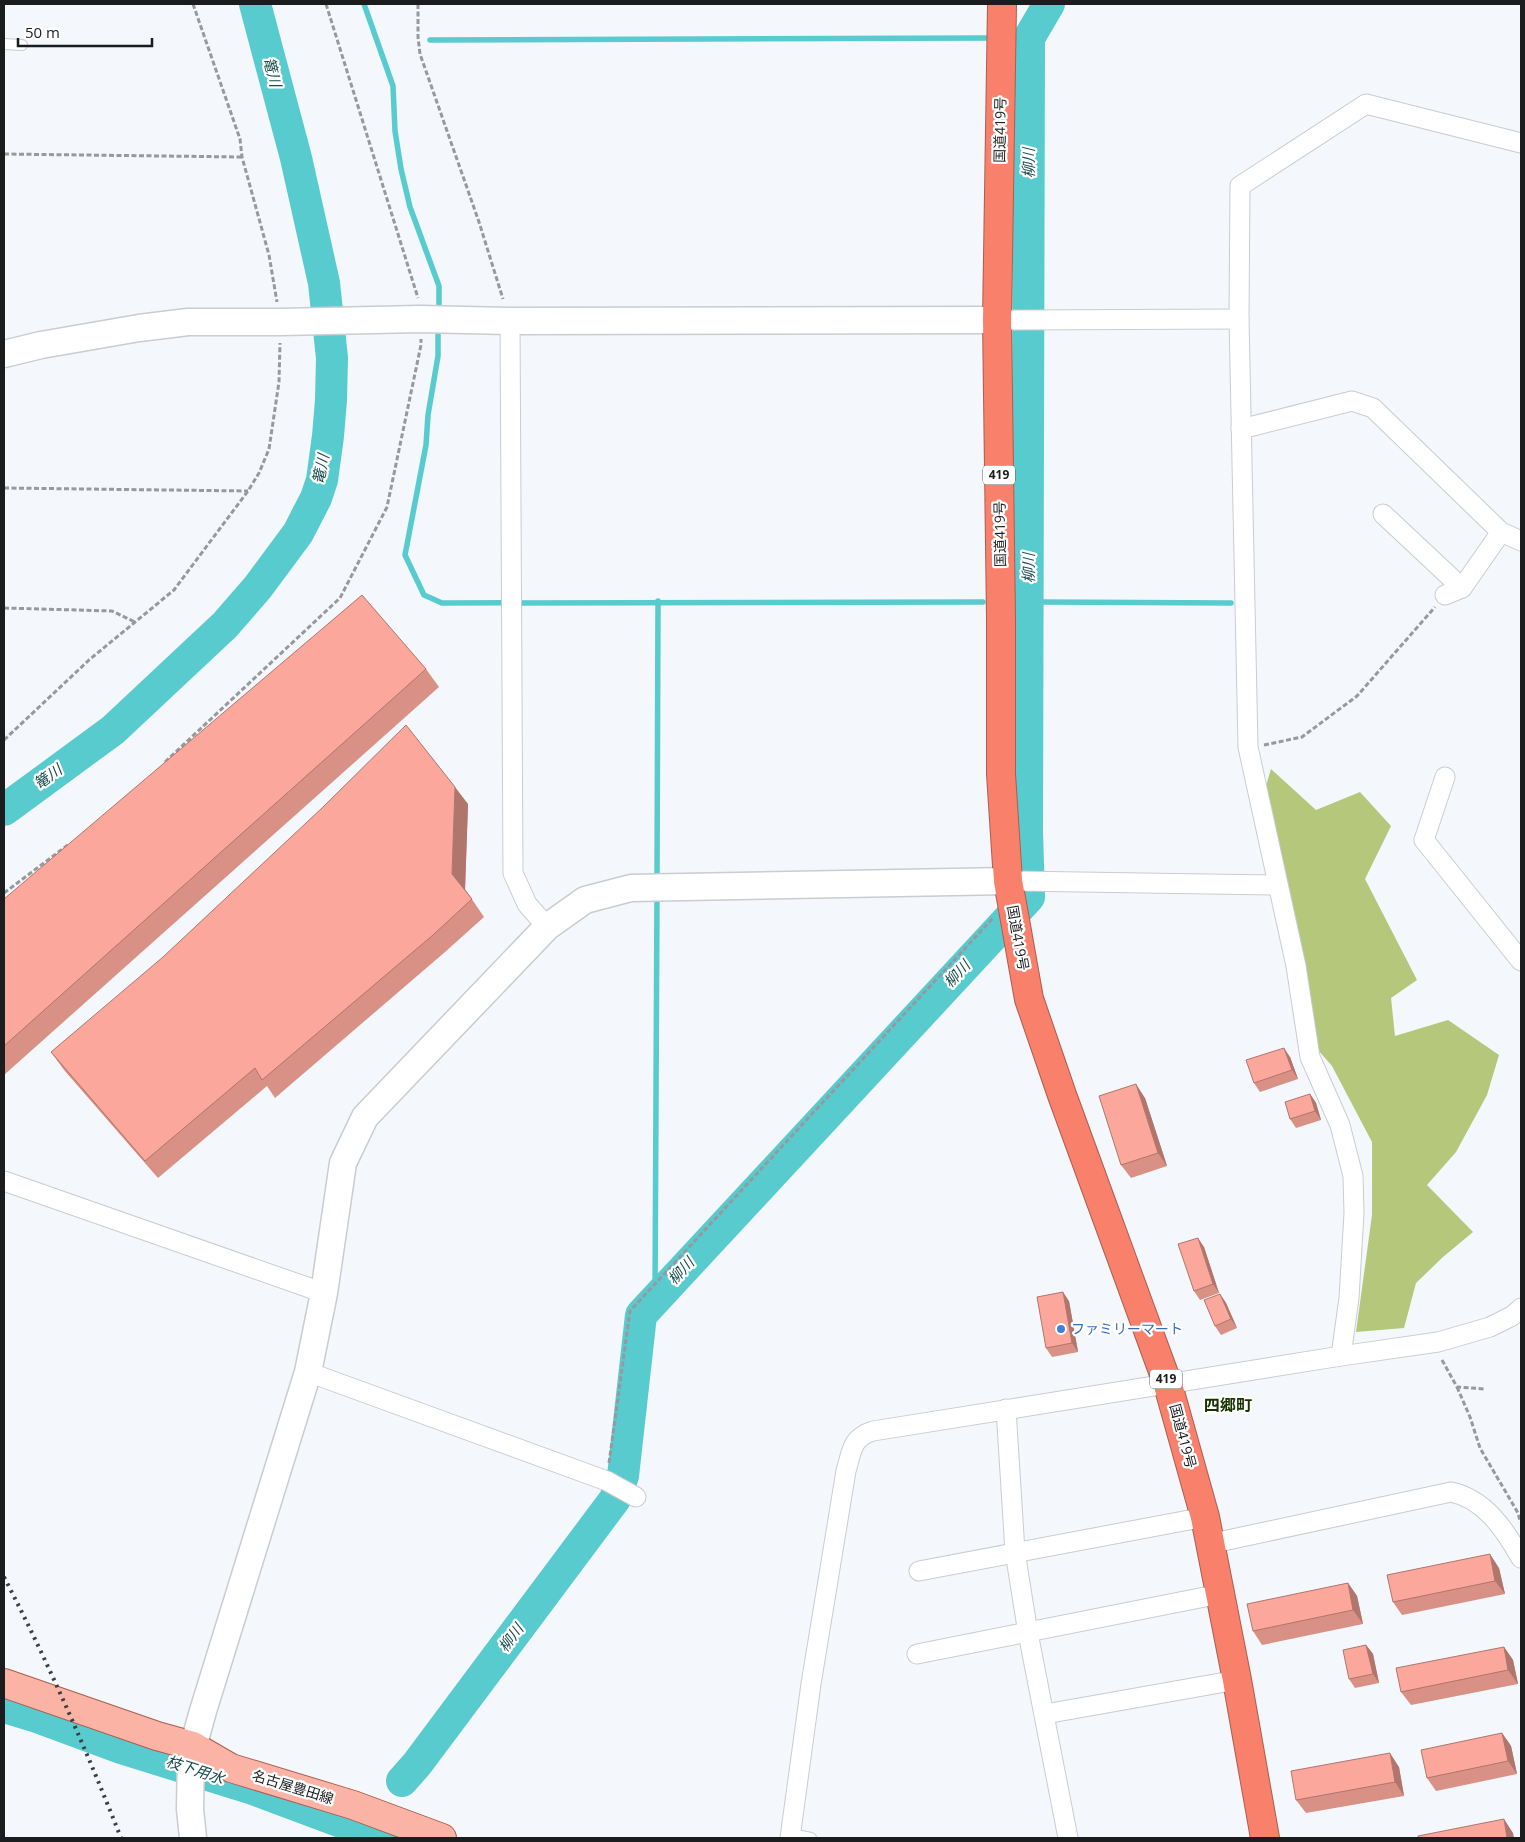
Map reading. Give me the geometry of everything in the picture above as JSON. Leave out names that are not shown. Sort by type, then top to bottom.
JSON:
[{"type":"highway","name":"国道419号","points":[[1002,4],[1005,320],[1001,774],[1010,890],[1029,999],[1062,1095],[1168,1384],[1205,1517],[1237,1680],[1265,1838]]},
{"type":"main road","name":"名古屋豊田線","points":[[4,1683],[157,1736],[231,1768],[353,1805],[442,1838]]},
{"type":"street","points":[[1341,1356],[1348,1298],[1354,1212],[1353,1176],[1340,1125],[1310,1057],[1296,966],[1248,747],[1239,319],[1240,186],[1366,104],[1521,143]]},
{"type":"street","points":[[4,354],[41,345],[139,328],[188,322],[420,319],[510,321],[1239,319]]},
{"type":"street","points":[[510,321],[513,873],[527,904],[547,927]]},
{"type":"street","points":[[1242,429],[1352,401],[1373,408],[1501,532],[1521,541]]},
{"type":"street","points":[[1383,514],[1454,591],[1501,532]]},
{"type":"street","points":[[1445,776],[1424,840],[1521,961]]},
{"type":"street","points":[[193,1838],[190,1809],[192,1750],[308,1372],[324,1293],[343,1163],[366,1117],[547,927],[585,900],[632,888],[1010,890],[1040,881],[1278,885]]},
{"type":"street","points":[[4,1181],[324,1293]]},
{"type":"street","points":[[790,1836],[811,1684],[846,1471],[853,1444],[858,1438],[874,1431],[1006,1409],[1341,1356],[1436,1343],[1490,1328],[1512,1316],[1521,1308]]},
{"type":"street","points":[[308,1372],[607,1482],[636,1497]]},
{"type":"street","points":[[1006,1409],[1015,1552],[1028,1633],[1068,1838]]},
{"type":"street","points":[[1209,1544],[1451,1492],[1464,1494],[1476,1501],[1506,1532],[1521,1558]]},
{"type":"street","points":[[919,1571],[1205,1517]]},
{"type":"street","points":[[918,1654],[1220,1594]]},
{"type":"street","points":[[1045,1714],[1237,1680]]},
{"type":"lane","points":[[4,44],[22,45]]},
{"type":"lane","points":[[790,1836],[811,1838]]},
{"type":"path","points":[[4,740],[89,660],[174,590],[248,491],[269,449],[279,382],[281,322],[268,255],[242,157],[240,138],[193,4]]},
{"type":"path","points":[[164,763],[340,598],[388,507],[421,345],[418,296],[326,4]]},
{"type":"path","points":[[418,4],[420,54],[479,222],[510,321]]},
{"type":"path","points":[[4,154],[242,157]]},
{"type":"path","points":[[4,488],[248,491]]},
{"type":"path","points":[[1248,747],[1273,744],[1302,737],[1357,696],[1454,591]]},
{"type":"path","points":[[4,608],[112,610],[135,622]]},
{"type":"path","points":[[4,893],[74,840]]},
{"type":"path","points":[[607,1482],[630,1311],[1010,890]]},
{"type":"path","points":[[1436,1343],[1439,1355],[1457,1387],[1470,1417],[1480,1448],[1518,1513],[1521,1524]]},
{"type":"path","points":[[1457,1387],[1485,1389]]},
{"type":"green space","points":[[1271,769],[1316,810],[1360,792],[1391,826],[1365,879],[1417,980],[1391,998],[1395,1036],[1448,1020],[1499,1055],[1487,1095],[1456,1152],[1427,1185],[1473,1232],[1416,1283],[1404,1328],[1356,1332],[1372,1215],[1372,1142],[1332,1066],[1311,1042],[1265,789]]},
{"type":"building","points":[[362,595],[426,669],[4,1046],[4,899]]},
{"type":"building","points":[[406,725],[455,787],[452,874],[472,899],[433,935],[262,1080],[255,1068],[145,1161],[51,1052],[163,957],[322,808]]},
{"type":"building","points":[[1284,1048],[1292,1070],[1254,1083],[1246,1060]]},
{"type":"building","points":[[1136,1084],[1158,1153],[1121,1165],[1099,1096]]},
{"type":"building","points":[[1310,1094],[1315,1111],[1290,1119],[1285,1102]]},
{"type":"building","points":[[1198,1238],[1213,1284],[1194,1291],[1178,1244]]},
{"type":"building","name":"ファミリーマート","points":[[1063,1292],[1072,1343],[1046,1348],[1037,1297]]},
{"type":"building","points":[[1220,1294],[1231,1319],[1215,1326],[1204,1300]]},
{"type":"building","points":[[1490,1554],[1495,1581],[1393,1602],[1387,1575]]},
{"type":"building","points":[[1348,1583],[1353,1610],[1253,1631],[1247,1604]]},
{"type":"building","points":[[1366,1645],[1373,1674],[1349,1679],[1343,1650]]},
{"type":"building","points":[[1504,1647],[1508,1670],[1401,1692],[1396,1668]]},
{"type":"building","points":[[1502,1733],[1508,1761],[1427,1778],[1421,1750]]},
{"type":"building","points":[[1390,1753],[1395,1782],[1296,1800],[1291,1771]]},
{"type":"building","points":[[1504,1819],[1507,1838],[1418,1838],[1418,1836]]},
{"type":"waterway","name":"篭川","points":[[4,810],[113,730],[225,625],[258,587],[298,533],[316,498],[322,480],[331,400],[332,358],[324,283],[296,158],[255,4]]},
{"type":"waterway","points":[[364,4],[393,86],[395,131],[401,169],[410,207],[439,286],[439,312]]},
{"type":"waterway","name":"柳川","points":[[402,1781],[417,1764],[615,1499],[623,1476],[641,1315],[1029,897],[1027,832],[1029,38],[1049,4]]},
{"type":"waterway","points":[[430,40],[986,38]]},
{"type":"waterway","points":[[438,326],[438,356],[428,415],[426,445],[405,555],[424,595],[442,603],[983,602]]},
{"type":"waterway","points":[[657,882],[658,601]]},
{"type":"waterway","points":[[1040,602],[1231,603]]},
{"type":"waterway","points":[[655,1299],[657,894]]},
{"type":"waterway","name":"枝下用水","points":[[4,1707],[121,1748],[253,1789],[384,1838]]},
{"type":"railway","points":[[4,1577],[66,1706],[121,1838]]},
{"type":"place","name":"ファミリーマート","points":[[1061,1329]]},
{"type":"district","name":"四郷町","points":[[1228,1405]]}]
